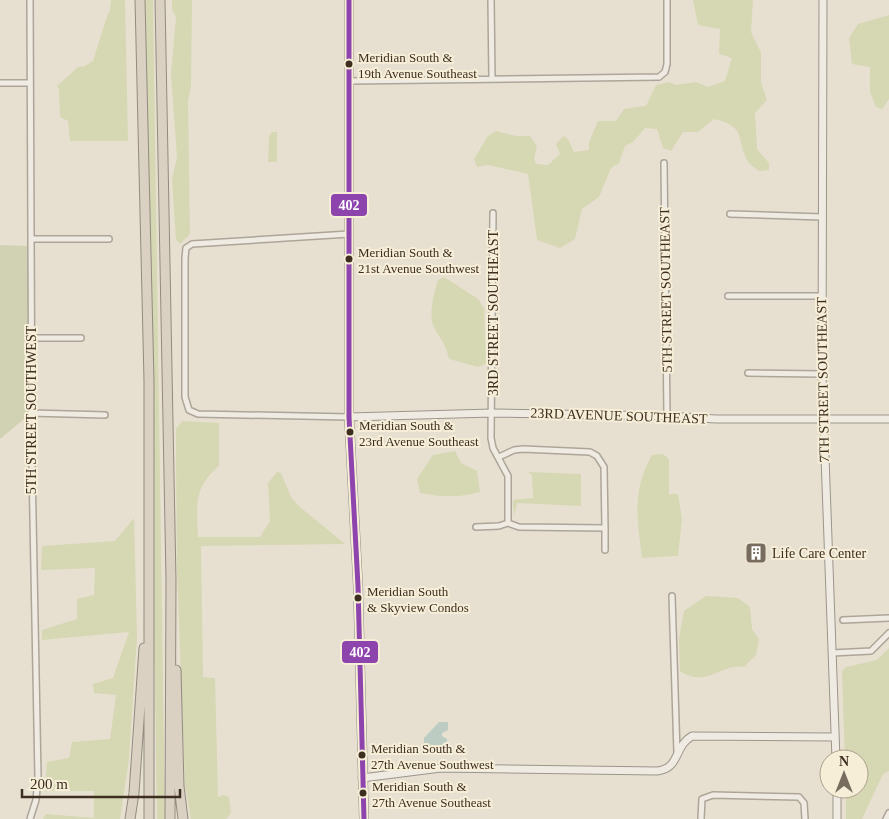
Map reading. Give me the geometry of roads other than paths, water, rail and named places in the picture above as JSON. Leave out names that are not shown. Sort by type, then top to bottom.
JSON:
[{"type":"highway","points":[[140,0],[149,382],[149,819]]},
{"type":"highway","points":[[160,0],[171,580],[179,786],[183,819]]},
{"type":"highway","points":[[170,819],[171,580]]},
{"type":"highway","points":[[130,819],[134,793],[150,581]]},
{"type":"main road","points":[[348,0],[349,417],[358,586],[364,819]]},
{"type":"street","name":"5TH STREET SOUTHWEST","points":[[30,0],[31,413],[38,777],[36,800],[30,819]]},
{"type":"street","points":[[491,0],[492,78]]},
{"type":"street","points":[[348,81],[492,78],[647,79],[659,77],[668,59],[667,0]]},
{"type":"street","name":"7TH STREET SOUTHEAST","points":[[823,0],[822,374],[836,749]]},
{"type":"street","points":[[0,83],[30,82]]},
{"type":"street","name":"5TH STREET SOUTHEAST","points":[[664,163],[666,416]]},
{"type":"street","name":"3RD STREET SOUTHEAST","points":[[493,213],[491,443],[508,476],[508,522]]},
{"type":"street","points":[[730,214],[822,217]]},
{"type":"street","points":[[349,234],[197,243],[188,245],[185,250],[185,391],[187,406],[191,411],[198,414],[349,417]]},
{"type":"street","points":[[30,239],[108,239]]},
{"type":"street","points":[[728,296],[821,296]]},
{"type":"street","points":[[31,338],[81,338]]},
{"type":"street","points":[[748,374],[822,374]]},
{"type":"street","points":[[31,413],[105,416]]},
{"type":"street","name":"23RD AVENUE SOUTHEAST","points":[[349,417],[492,413],[666,416],[716,419],[889,419]]},
{"type":"street","points":[[499,457],[514,450],[590,452],[597,456],[604,467],[605,550]]},
{"type":"street","points":[[476,527],[499,526],[508,522],[520,527],[605,528]]},
{"type":"street","points":[[362,778],[440,768],[648,771],[668,768],[675,760],[677,753],[672,596]]},
{"type":"street","points":[[843,620],[889,618]]},
{"type":"street","points":[[832,653],[871,651],[889,633]]},
{"type":"street","points":[[677,753],[687,739],[700,734],[835,737]]},
{"type":"street","points":[[700,819],[702,799],[713,795],[802,798],[805,805],[805,819]]},
{"type":"street","points":[[837,799],[837,819]]},
{"type":"street","points":[[886,819],[889,813]]},
{"type":"place","name":"Meridian South & 19th Avenue Southeast","points":[[349,64]]},
{"type":"place","name":"Meridian South & 21st Avenue Southwest","points":[[349,259]]},
{"type":"place","name":"Meridian South & 23rd Avenue Southeast","points":[[350,432]]},
{"type":"place","name":"Life Care Center","points":[[756,553]]},
{"type":"place","name":"Meridian South & Skyview Condos","points":[[358,598]]},
{"type":"place","name":"Meridian South & 27th Avenue Southwest","points":[[362,755]]},
{"type":"place","name":"Meridian South & 27th Avenue Southeast","points":[[363,793]]}]
